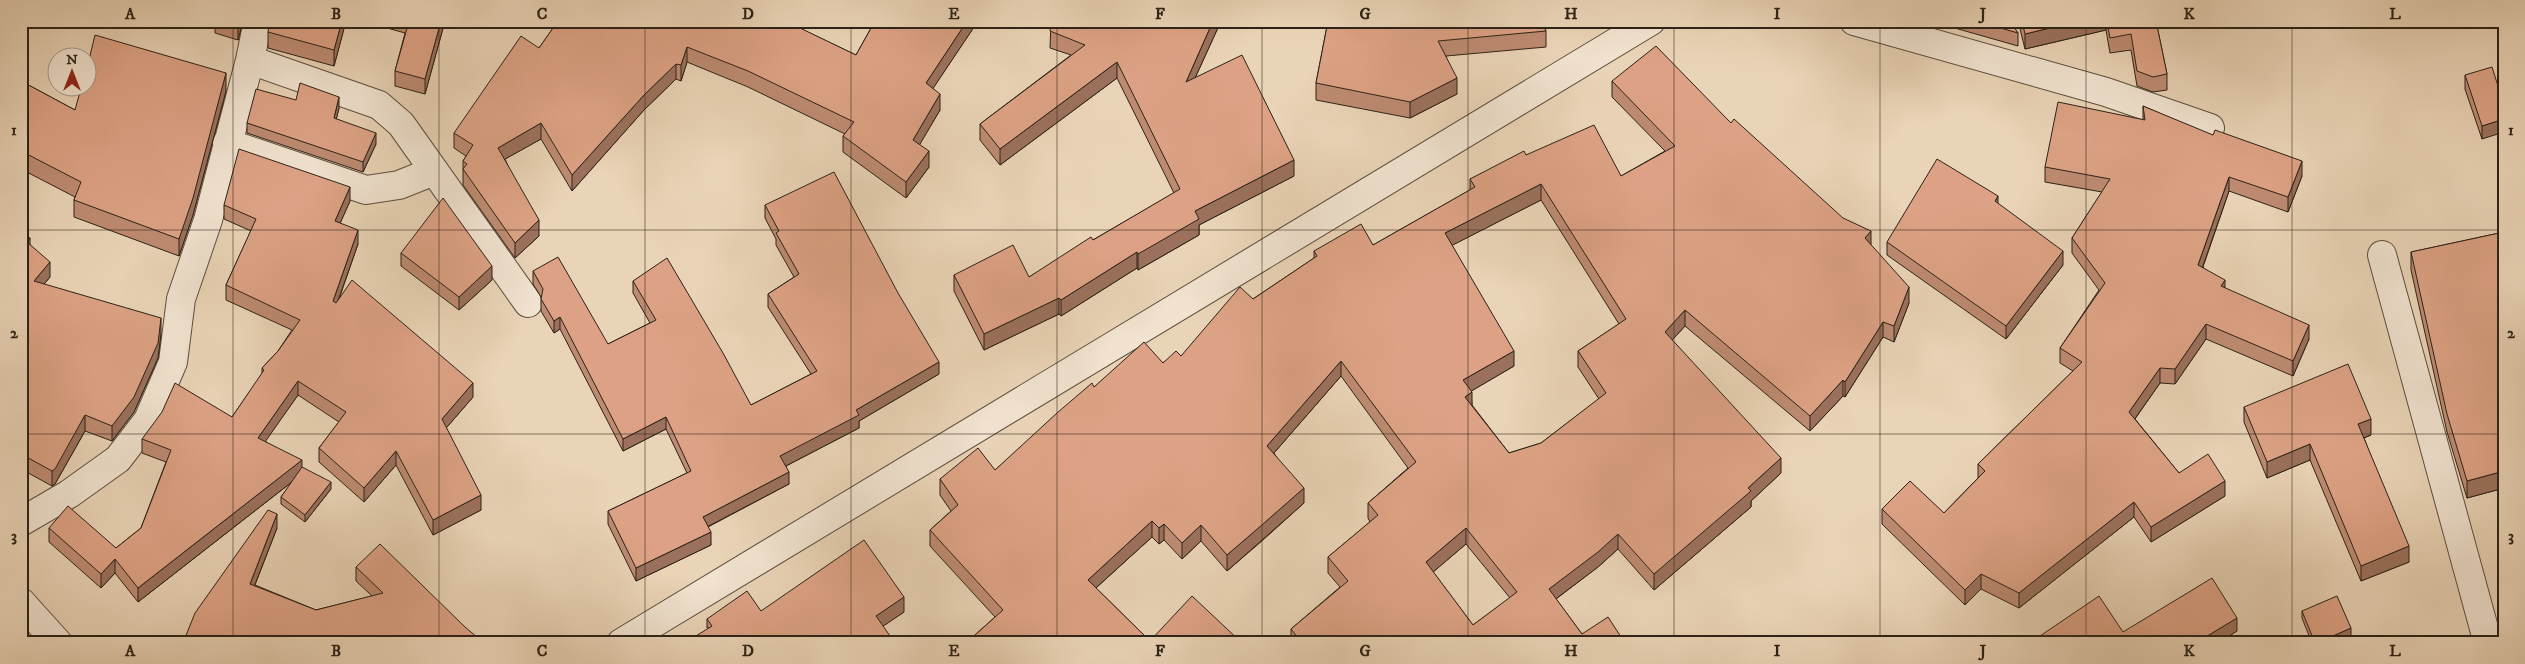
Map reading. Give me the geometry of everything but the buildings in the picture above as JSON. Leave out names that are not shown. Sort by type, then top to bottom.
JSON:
[{"type":"street","points":[[21,522],[69,494],[118,459],[148,420],[173,362],[180,299],[208,220],[250,60],[258,21]]},
{"type":"street","points":[[621,643],[1651,21]]},
{"type":"street","points":[[1854,21],[2106,92],[2210,128]]},
{"type":"street","points":[[250,60],[379,106],[401,124],[528,302]]},
{"type":"street","points":[[227,143],[366,190],[399,185],[434,171]]},
{"type":"street","points":[[2382,255],[2488,643]]},
{"type":"street","points":[[21,602],[58,643]]}]
